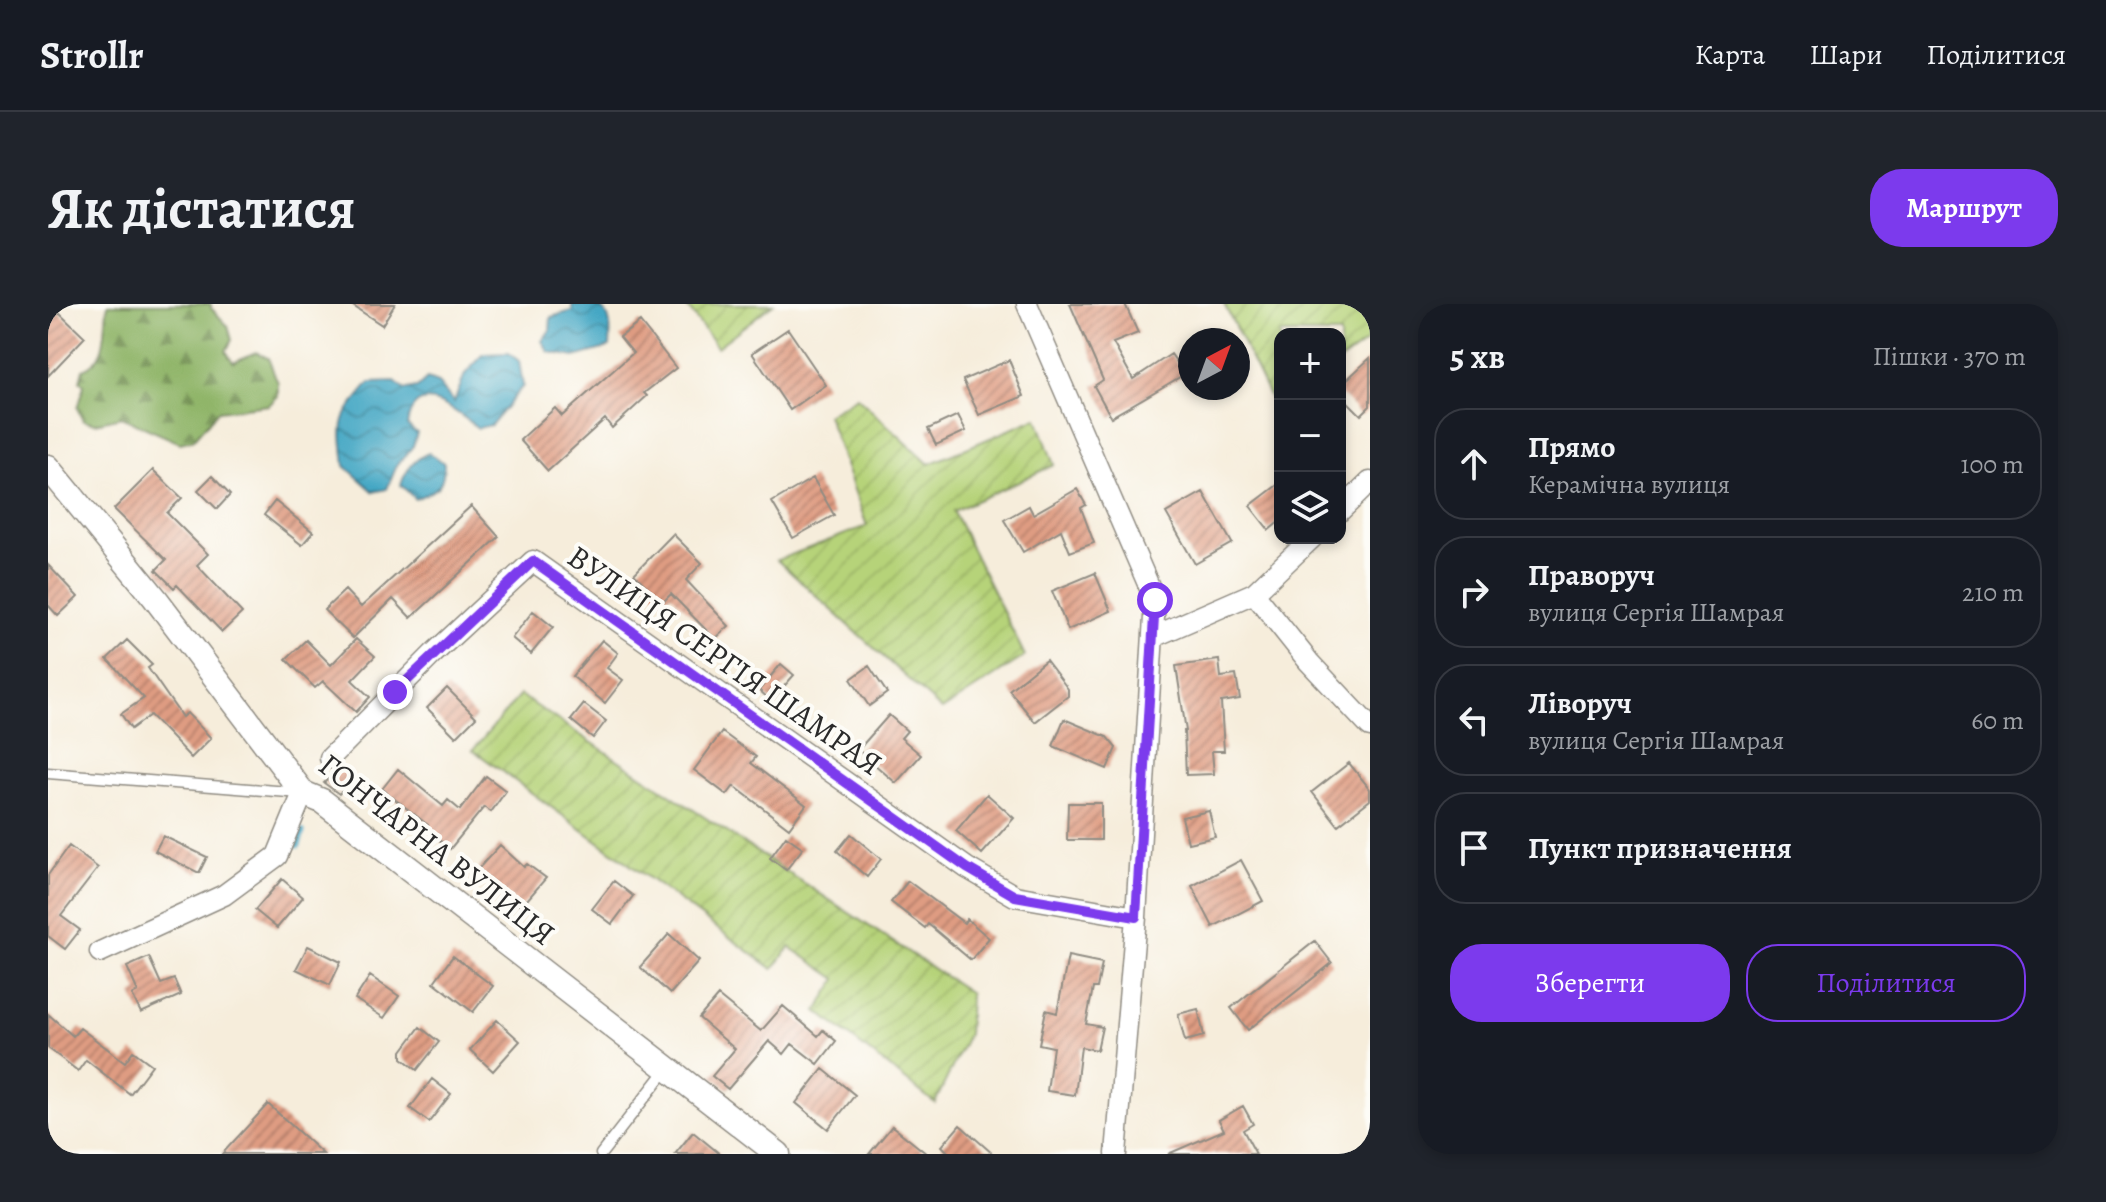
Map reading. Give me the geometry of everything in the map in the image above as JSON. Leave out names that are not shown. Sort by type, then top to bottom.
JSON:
[{"type":"street","points":[[1027,304],[1155,600],[1136,917],[1116,1154]]},
{"type":"street","name":"ГОНЧАРНА ВУЛИЦЯ","points":[[48,467],[155,598],[303,793],[322,801],[778,1154]]},
{"type":"street","points":[[1346,505],[1370,482]]},
{"type":"street","points":[[1153,637],[1254,593],[1306,544]]},
{"type":"street","name":"ВУЛИЦЯ СЕРГІЯ ШАМРАЯ","points":[[330,758],[433,654],[533,561],[967,868],[1015,896],[1136,917]]},
{"type":"street","points":[[1254,593],[1309,662],[1370,727]]},
{"type":"street","points":[[100,952],[224,895],[277,856],[303,793]]},
{"type":"lane","points":[[48,773],[303,793]]},
{"type":"lane","points":[[601,1154],[667,1069]]},
{"type":"green space","points":[[108,304],[211,304],[211,308],[228,326],[232,340],[226,351],[233,362],[256,352],[268,358],[278,383],[278,396],[269,405],[218,411],[193,440],[180,443],[121,417],[96,423],[83,420],[77,408],[84,385],[80,381],[83,369],[98,358],[104,342]]},
{"type":"green space","points":[[685,304],[773,304],[717,347]]},
{"type":"green space","points":[[1224,304],[1370,304],[1370,339],[1346,357],[1346,328],[1274,328],[1274,406],[1250,357],[1250,328],[1236,328]]},
{"type":"green space","points":[[857,397],[929,464],[1037,418],[1054,465],[953,511],[1025,656],[942,710],[777,560],[867,526],[827,415]]},
{"type":"green space","points":[[520,695],[970,993],[968,1034],[935,1103],[817,1011],[837,979],[790,947],[773,969],[473,750]]},
{"type":"water","points":[[572,304],[594,306],[606,313],[610,326],[610,347],[575,357],[549,352],[542,341],[550,330],[551,317],[572,311]]},
{"type":"water","points":[[509,353],[519,361],[523,386],[491,425],[478,428],[448,407],[427,400],[411,410],[407,425],[417,433],[413,446],[397,465],[387,489],[374,492],[345,466],[344,421],[352,405],[370,383],[395,382],[405,390],[417,388],[427,379],[438,383],[454,402],[465,374],[484,354]]},
{"type":"water","points":[[429,453],[444,463],[443,478],[434,490],[415,499],[401,485],[411,466]]},
{"type":"building","points":[[350,304],[395,304],[382,325]]},
{"type":"building","points":[[1070,304],[1125,304],[1138,333],[1113,343],[1133,379],[1171,354],[1178,364],[1178,378],[1111,417],[1094,386],[1103,380]]},
{"type":"building","points":[[59,312],[85,337],[48,376],[48,324]]},
{"type":"building","points":[[640,322],[676,368],[644,393],[647,396],[612,428],[605,419],[548,471],[520,440],[555,408],[562,416],[633,353],[620,337]]},
{"type":"building","points":[[788,329],[826,385],[790,410],[752,353]]},
{"type":"building","points":[[1370,358],[1370,406],[1361,415],[1346,400],[1346,380]]},
{"type":"building","points":[[1009,360],[1024,396],[979,415],[963,380]]},
{"type":"building","points":[[958,415],[966,431],[936,445],[928,429]]},
{"type":"building","points":[[153,470],[182,498],[167,513],[208,554],[197,565],[242,613],[222,632],[177,585],[174,588],[156,570],[166,560],[114,509]]},
{"type":"building","points":[[212,476],[230,495],[217,509],[198,490]]},
{"type":"building","points":[[813,478],[834,515],[793,538],[772,502]]},
{"type":"building","points":[[1274,488],[1274,526],[1269,530],[1250,506]]},
{"type":"building","points":[[1077,489],[1086,505],[1081,508],[1094,543],[1070,552],[1061,530],[1023,552],[1004,520],[1029,506],[1033,514]]},
{"type":"building","points":[[1203,492],[1232,543],[1195,564],[1166,513]]},
{"type":"building","points":[[275,501],[313,532],[302,545],[264,515]]},
{"type":"building","points":[[471,506],[499,537],[411,618],[393,599],[353,638],[324,610],[345,590],[361,607]]},
{"type":"building","points":[[673,534],[702,563],[686,580],[729,626],[715,639],[671,594],[663,602],[634,574]]},
{"type":"building","points":[[48,565],[78,597],[58,616],[48,605]]},
{"type":"building","points":[[1095,573],[1111,611],[1068,630],[1052,591]]},
{"type":"building","points":[[533,611],[553,627],[531,654],[512,638]]},
{"type":"building","points":[[356,639],[375,656],[352,680],[370,697],[356,712],[323,681],[315,688],[286,659],[306,640],[331,665]]},
{"type":"building","points":[[127,640],[152,665],[148,668],[182,717],[187,713],[211,738],[191,758],[150,715],[131,729],[121,714],[144,698],[107,659]]},
{"type":"building","points":[[602,640],[618,653],[607,668],[623,680],[605,703],[572,676]]},
{"type":"building","points":[[1046,660],[1068,689],[1068,696],[1035,722],[1009,690]]},
{"type":"building","points":[[1219,660],[1221,677],[1236,675],[1240,699],[1221,702],[1224,751],[1212,751],[1214,774],[1186,775],[1186,731],[1176,666]]},
{"type":"building","points":[[781,664],[794,675],[771,701],[759,690]]},
{"type":"building","points":[[869,666],[887,693],[869,706],[851,679]]},
{"type":"building","points":[[447,688],[476,717],[456,737],[427,708]]},
{"type":"building","points":[[584,704],[606,721],[593,738],[571,720]]},
{"type":"building","points":[[889,715],[907,731],[901,738],[921,755],[896,783],[858,750]]},
{"type":"building","points":[[1064,719],[1107,737],[1116,748],[1107,769],[1053,746]]},
{"type":"building","points":[[722,732],[756,757],[751,763],[806,805],[789,828],[734,786],[727,795],[694,770]]},
{"type":"building","points":[[1349,763],[1370,789],[1370,800],[1338,825],[1312,792]]},
{"type":"building","points":[[340,767],[353,777],[339,794],[324,783]]},
{"type":"building","points":[[398,769],[443,806],[448,800],[460,810],[486,776],[506,791],[491,812],[484,807],[450,849],[425,828],[428,825],[382,789]]},
{"type":"building","points":[[987,794],[1014,818],[982,854],[956,831]]},
{"type":"building","points":[[1068,803],[1101,803],[1101,840],[1067,840]]},
{"type":"building","points":[[1209,811],[1215,837],[1188,843],[1182,817]]},
{"type":"building","points":[[851,834],[881,859],[867,877],[837,851]]},
{"type":"building","points":[[163,836],[207,857],[199,873],[155,851]]},
{"type":"building","points":[[786,836],[803,848],[786,870],[770,858]]},
{"type":"building","points":[[500,845],[524,867],[527,864],[546,878],[521,907],[478,869]]},
{"type":"building","points":[[69,846],[98,868],[61,916],[80,930],[65,949],[48,936],[48,875]]},
{"type":"building","points":[[1241,860],[1263,901],[1213,927],[1192,886]]},
{"type":"building","points":[[282,879],[303,897],[277,928],[255,910]]},
{"type":"building","points":[[614,881],[633,896],[612,924],[592,909]]},
{"type":"building","points":[[908,881],[964,923],[967,919],[989,938],[971,960],[928,924],[925,928],[891,902]]},
{"type":"building","points":[[669,934],[699,961],[670,994],[640,967]]},
{"type":"building","points":[[1315,941],[1332,963],[1248,1030],[1231,1008]]},
{"type":"building","points":[[308,946],[341,962],[330,985],[296,969]]},
{"type":"building","points":[[453,956],[493,986],[473,1012],[434,982]]},
{"type":"building","points":[[1068,956],[1102,963],[1086,1024],[1102,1027],[1097,1050],[1081,1047],[1075,1095],[1047,1091],[1053,1047],[1039,1044],[1046,1010],[1057,1013]]},
{"type":"building","points":[[149,957],[161,984],[174,979],[181,995],[141,1013],[132,995],[138,992],[127,967]]},
{"type":"building","points":[[370,976],[399,996],[384,1018],[355,999]]},
{"type":"building","points":[[718,996],[761,1031],[783,1006],[818,1036],[823,1030],[836,1041],[818,1064],[792,1044],[784,1054],[769,1041],[728,1089],[712,1076],[735,1049],[699,1018]]},
{"type":"building","points":[[1198,1009],[1204,1036],[1185,1041],[1178,1014]]},
{"type":"building","points":[[48,1014],[73,1036],[80,1028],[125,1062],[133,1051],[152,1065],[130,1094],[86,1060],[78,1071],[48,1048]]},
{"type":"building","points":[[497,1020],[520,1041],[493,1071],[470,1050]]},
{"type":"building","points":[[420,1027],[439,1042],[417,1070],[402,1058],[402,1051]]},
{"type":"building","points":[[823,1069],[855,1095],[828,1129],[796,1103]]},
{"type":"building","points":[[432,1079],[451,1094],[429,1122],[410,1108]]},
{"type":"building","points":[[268,1104],[323,1154],[222,1154]]},
{"type":"building","points":[[1243,1106],[1253,1124],[1243,1130],[1256,1154],[1168,1154],[1224,1130],[1219,1120]]},
{"type":"building","points":[[960,1125],[993,1154],[950,1154],[942,1146]]},
{"type":"building","points":[[892,1126],[927,1154],[869,1154]]},
{"type":"building","points":[[693,1132],[720,1154],[675,1154]]},
{"type":"waterway","points":[[298,845],[302,832]]},
{"type":"route","points":[[395,692],[533,561],[967,868],[1015,896],[1136,917],[1155,600]]}]
